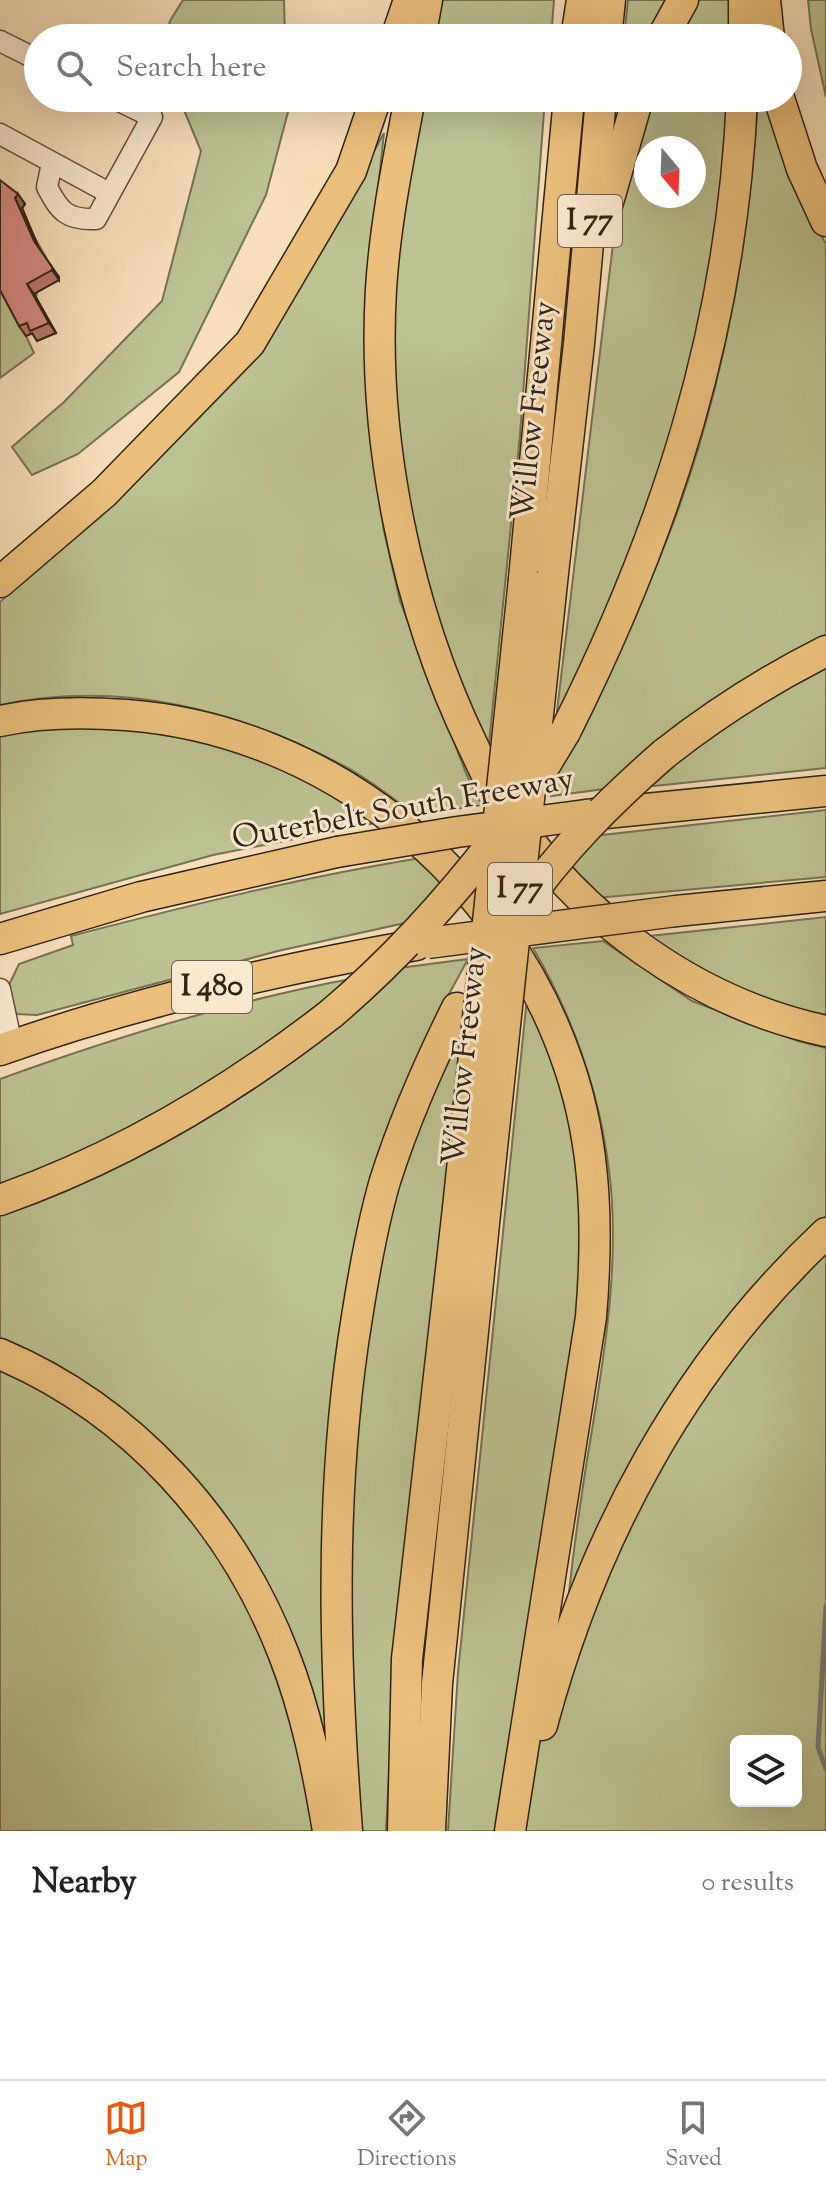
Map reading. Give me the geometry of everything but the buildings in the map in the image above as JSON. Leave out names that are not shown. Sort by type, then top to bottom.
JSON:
[{"type":"highway","points":[[401,24],[409,0]]},
{"type":"highway","points":[[423,24],[427,0]]},
{"type":"highway","points":[[568,0],[569,24]]},
{"type":"highway","points":[[578,24],[582,0]]},
{"type":"highway","points":[[607,24],[610,0]]},
{"type":"highway","points":[[670,24],[683,0]]},
{"type":"highway","points":[[744,0],[744,24]]},
{"type":"highway","points":[[765,0],[768,24]]},
{"type":"highway","points":[[0,582],[104,493],[250,343],[351,171],[371,112]]},
{"type":"highway","points":[[407,112],[390,209],[381,289],[383,397],[401,530],[413,582],[438,666],[461,721],[506,808],[561,878],[597,914],[638,947],[681,974],[775,1017],[826,1031]]},
{"type":"highway","name":"Willow Freeway","points":[[430,1831],[437,1684],[472,1206],[539,576],[568,112]]},
{"type":"highway","name":"Willow Freeway","points":[[539,576],[579,344],[600,112]]},
{"type":"highway","points":[[579,344],[612,185],[634,112]]},
{"type":"highway","points":[[0,1200],[48,1183],[176,1120],[253,1072],[332,1013],[395,955],[473,869],[501,832],[565,732],[599,664],[651,541],[695,407],[707,356],[731,228],[741,112]]},
{"type":"highway","points":[[784,112],[802,169],[826,221]]},
{"type":"highway","points":[[347,1831],[337,1701],[335,1620],[336,1532],[349,1364],[369,1244],[384,1184],[416,1094],[457,1008],[495,946],[542,878],[617,795],[707,721],[753,690],[826,651]]},
{"type":"highway","points":[[0,721],[47,714],[94,712],[156,717],[221,730],[315,768],[399,822],[445,865],[490,918],[539,992],[569,1067],[582,1112],[590,1156],[596,1239],[589,1333],[512,1831]]},
{"type":"highway","name":"Outerbelt South Freeway","points":[[0,939],[141,897],[337,852],[586,815],[826,791]]},
{"type":"highway","name":"I 480","points":[[6,1048],[123,1010],[301,966],[428,943],[676,911],[826,896]]},
{"type":"highway","name":"Willow Freeway","points":[[403,1831],[407,1659],[472,1206]]},
{"type":"highway","points":[[512,1831],[575,1620],[594,1569],[640,1473],[702,1376],[775,1285],[826,1233]]},
{"type":"highway","points":[[0,1354],[69,1389],[150,1451],[188,1491],[235,1554],[260,1599],[284,1655],[311,1740],[328,1831]]},
{"type":"lane","points":[[0,41],[24,53]]},
{"type":"lane","points":[[52,163],[47,187],[58,208],[77,220],[96,219],[152,117],[142,112]]},
{"type":"lane","points":[[0,134],[109,193]]},
{"type":"lane","points":[[0,989],[6,1048]]},
{"type":"green space","points":[[183,0],[284,0],[285,24],[169,24]]},
{"type":"green space","points":[[441,0],[554,0],[552,24],[436,24]]},
{"type":"green space","points":[[628,0],[673,0],[662,24],[625,24]]},
{"type":"green space","points":[[698,0],[734,0],[734,24],[683,24]]},
{"type":"green space","points":[[808,0],[826,0],[826,97],[811,29]]},
{"type":"green space","points":[[185,112],[288,112],[266,195],[179,372],[78,454],[32,475],[12,447],[64,402],[162,301],[201,151]]},
{"type":"green space","points":[[419,112],[544,112],[520,435],[488,754],[442,634],[403,480],[391,330],[397,250]]},
{"type":"green space","points":[[648,112],[731,112],[728,198],[671,458],[562,720],[557,711],[613,244],[628,175],[634,157],[634,208],[706,208],[706,136],[641,136]]},
{"type":"green space","points":[[757,112],[774,112],[801,198],[826,244],[826,637],[612,788],[551,796],[550,782],[626,634],[685,489],[717,379],[729,324],[754,155]]},
{"type":"green space","points":[[384,133],[369,273],[368,420],[384,531],[400,601],[466,773],[482,805],[416,815],[355,772],[305,747],[221,715],[178,705],[135,698],[90,696],[45,698],[0,705],[0,602],[153,463],[304,277]]},
{"type":"green space","points":[[0,184],[25,204],[20,212],[59,280],[37,292],[36,298],[56,333],[37,341],[34,333],[26,336],[34,353],[0,378]]},
{"type":"green space","points":[[826,660],[826,768],[645,785],[675,756]]},
{"type":"green space","points":[[116,724],[174,731],[280,761],[375,823],[213,855],[0,914],[0,734],[30,728]]},
{"type":"green space","points":[[826,810],[826,877],[596,898],[566,866],[593,836]]},
{"type":"green space","points":[[421,858],[446,884],[405,923],[278,951],[37,1015],[17,1014],[7,1002],[7,989],[19,964],[73,945],[71,936],[289,883]]},
{"type":"green space","points":[[826,917],[826,1019],[722,983],[640,937]]},
{"type":"green space","points":[[603,941],[692,1001],[798,1041],[826,1048],[826,1224],[808,1239],[575,1592],[569,1592],[606,1333],[612,1268],[612,1202],[605,1141],[591,1083],[572,1028],[533,948]]},
{"type":"green space","points":[[468,959],[435,1020],[383,1152],[328,1754],[245,1546],[203,1488],[158,1441],[0,1340],[0,1212],[80,1182],[178,1135],[264,1082],[337,1025],[399,968]]},
{"type":"green space","points":[[356,978],[283,1037],[119,1138],[0,1188],[0,1079],[176,1021],[266,997]]},
{"type":"green space","points":[[527,998],[547,1039],[569,1112],[582,1175],[583,1279],[496,1831],[448,1831],[458,1672]]},
{"type":"green space","points":[[462,1023],[394,1678],[386,1831],[356,1831],[343,1647],[354,1410],[389,1193]]},
{"type":"green space","points":[[826,1233],[826,1831],[514,1831],[544,1719],[640,1473]]},
{"type":"green space","points":[[0,1354],[69,1389],[235,1554],[328,1831],[0,1831]]},
{"type":"waterway","points":[[826,1606],[818,1747],[826,1769]]}]
